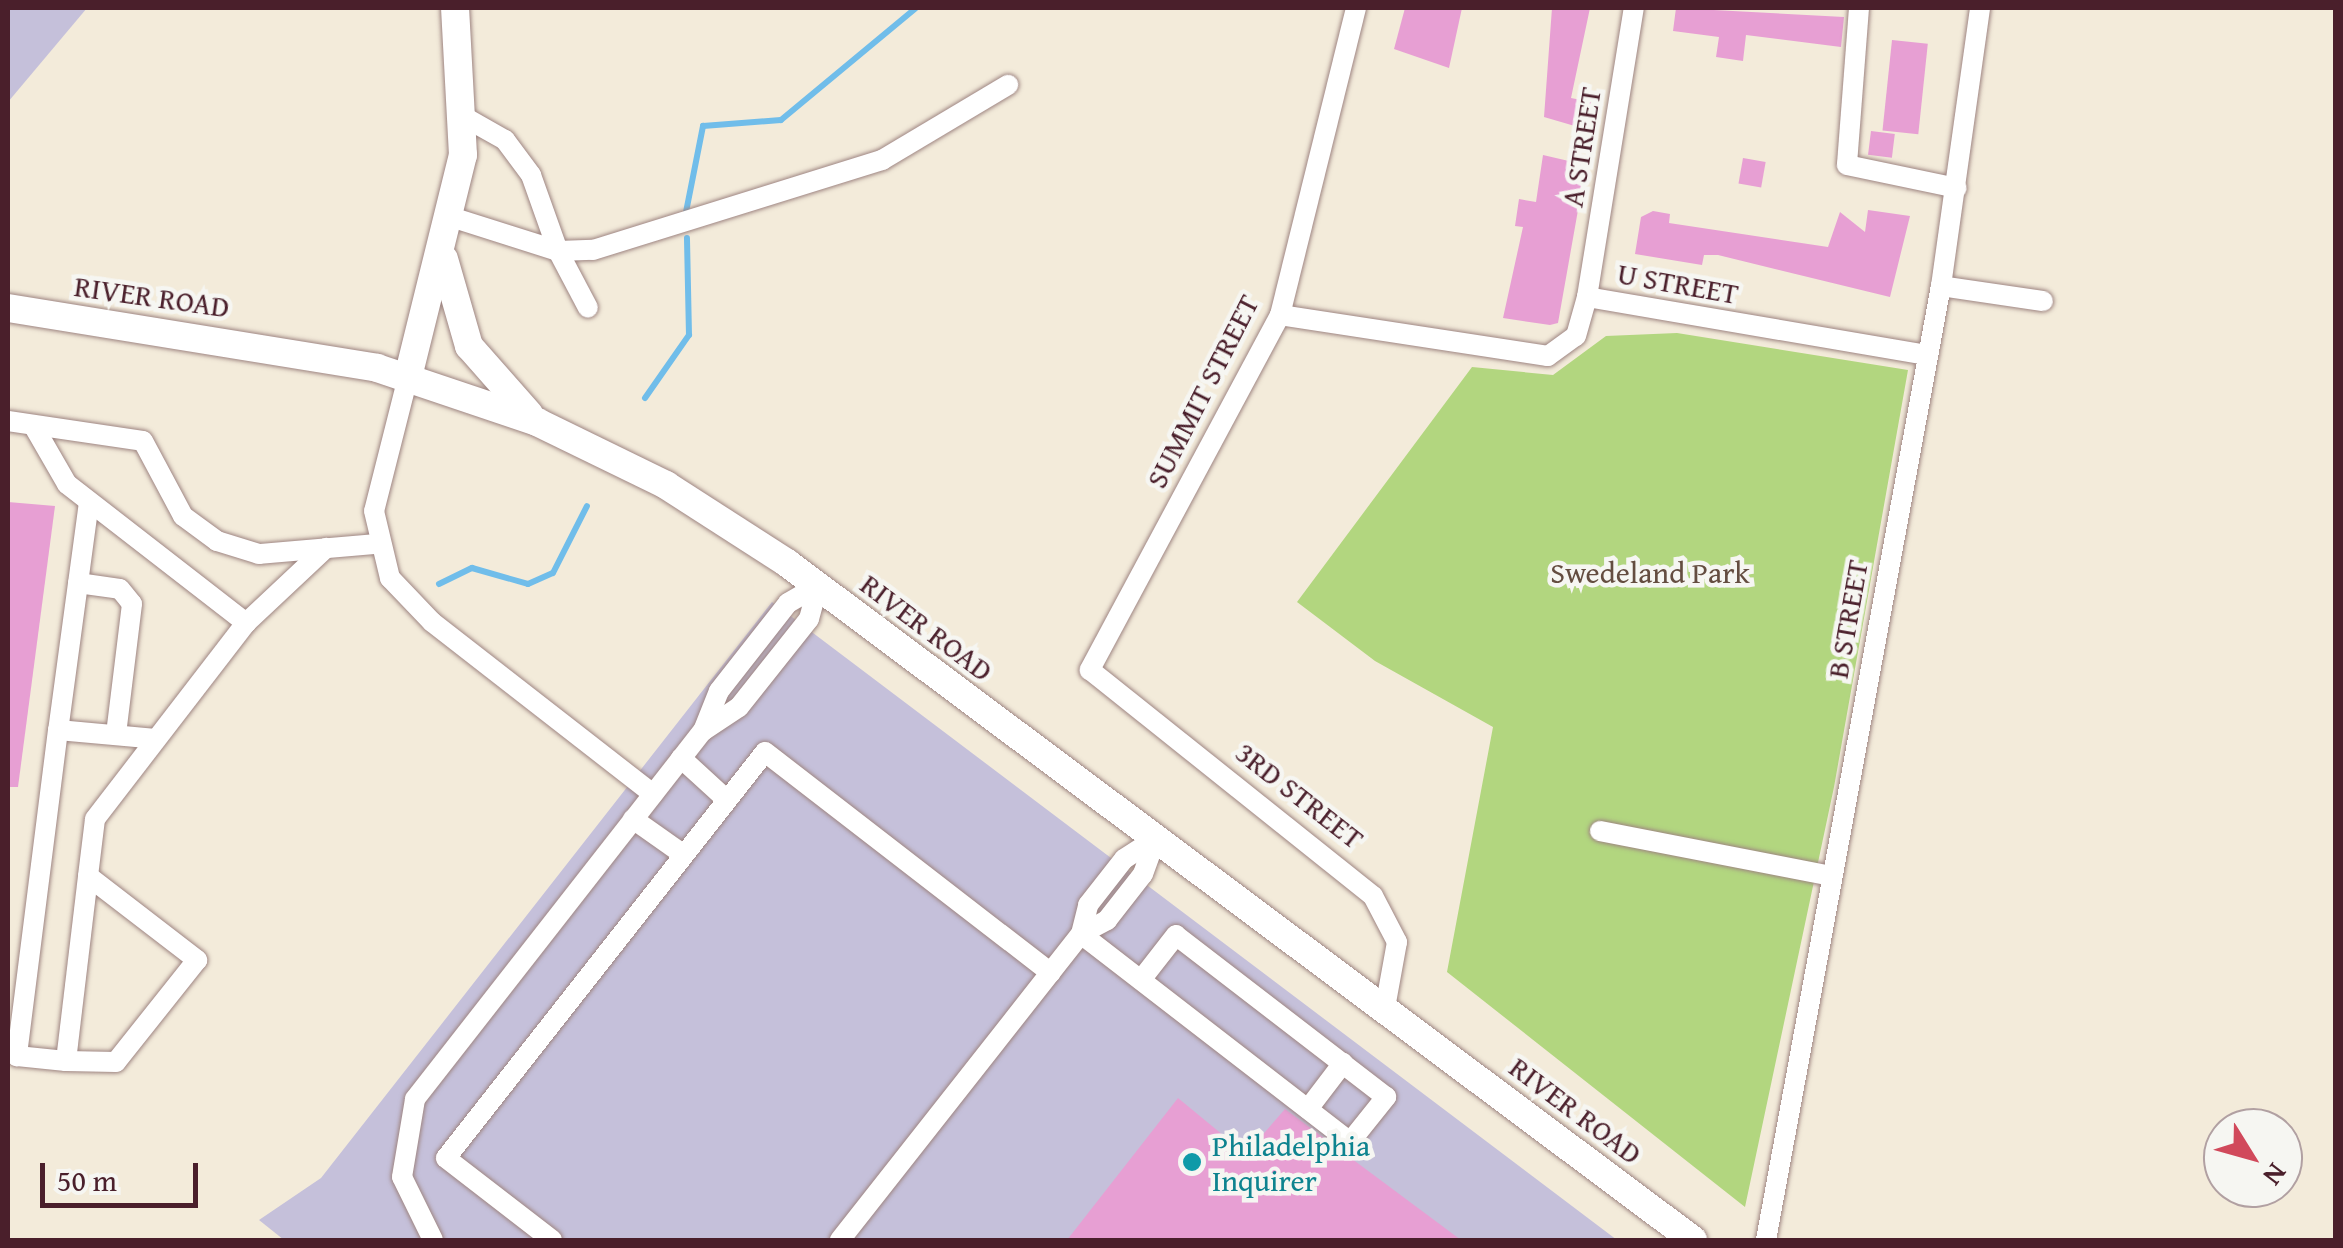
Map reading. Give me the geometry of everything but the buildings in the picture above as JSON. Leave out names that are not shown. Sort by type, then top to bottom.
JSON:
[{"type":"main road","points":[[408,377],[452,218],[466,118],[455,8]]},
{"type":"main road","points":[[443,250],[469,346],[537,422]]},
{"type":"main road","name":"RIVER ROAD","points":[[8,308],[288,348],[408,377],[537,422],[666,485],[818,586],[1694,1240]]},
{"type":"street","name":"SUMMIT STREET","points":[[1090,670],[1280,314],[1356,8]]},
{"type":"street","name":"A STREET","points":[[1587,297],[1634,8]]},
{"type":"street","points":[[1859,8],[1847,165],[1957,188]]},
{"type":"street","name":"B STREET","points":[[1766,1240],[1941,286],[1980,8]]},
{"type":"street","points":[[452,218],[558,251],[593,250],[882,160],[1008,85]]},
{"type":"street","points":[[466,118],[505,140],[531,175],[558,251],[588,308]]},
{"type":"street","points":[[1941,286],[2042,301]]},
{"type":"street","name":"U STREET","points":[[1280,314],[1548,356],[1576,336],[1587,297],[1926,355]]},
{"type":"street","points":[[408,377],[374,510],[376,544],[416,608],[653,794]]},
{"type":"street","points":[[8,421],[143,441],[182,516],[218,541],[258,554],[376,544]]},
{"type":"street","points":[[33,425],[67,484],[246,623]]},
{"type":"street","points":[[88,876],[197,960],[116,1062],[12,1055],[89,502]]},
{"type":"street","points":[[66,1061],[95,818],[246,623],[326,548]]},
{"type":"street","points":[[78,583],[120,589],[132,604],[116,736]]},
{"type":"street","points":[[432,1240],[402,1177],[415,1099],[703,730],[719,691],[788,603],[818,586]]},
{"type":"street","name":"3RD STREET","points":[[1090,670],[1373,896],[1397,942],[1385,1008]]},
{"type":"street","points":[[58,730],[156,740]]},
{"type":"street","points":[[552,1240],[446,1158],[766,752],[1051,973]]},
{"type":"street","points":[[681,758],[728,800]]},
{"type":"street","points":[[634,818],[684,855]]},
{"type":"street","points":[[1600,831],[1830,876]]},
{"type":"street","points":[[840,1240],[1081,934],[1100,890],[1156,838]]},
{"type":"street","points":[[1081,934],[1350,1142],[1386,1096],[1176,935],[1141,980]]},
{"type":"street","points":[[1308,1109],[1343,1064]]},
{"type":"shaded area","points":[[8,8],[87,8],[8,102]]},
{"type":"shaded area","points":[[772,602],[1617,1240],[284,1240],[259,1220],[321,1178]]},
{"type":"green space","name":"Swedeland Park","points":[[1677,333],[1908,370],[1834,787],[1745,1207],[1447,972],[1493,727],[1375,661],[1297,602],[1472,367],[1553,375],[1606,336]]},
{"type":"waterway","points":[[686,212],[703,126],[781,120],[916,8]]},
{"type":"waterway","points":[[645,398],[689,335],[687,238]]},
{"type":"waterway","points":[[439,584],[472,568],[528,584],[553,573],[587,506]]},
{"type":"place","name":"Philadelphia Inquirer","points":[[1192,1162]]}]
